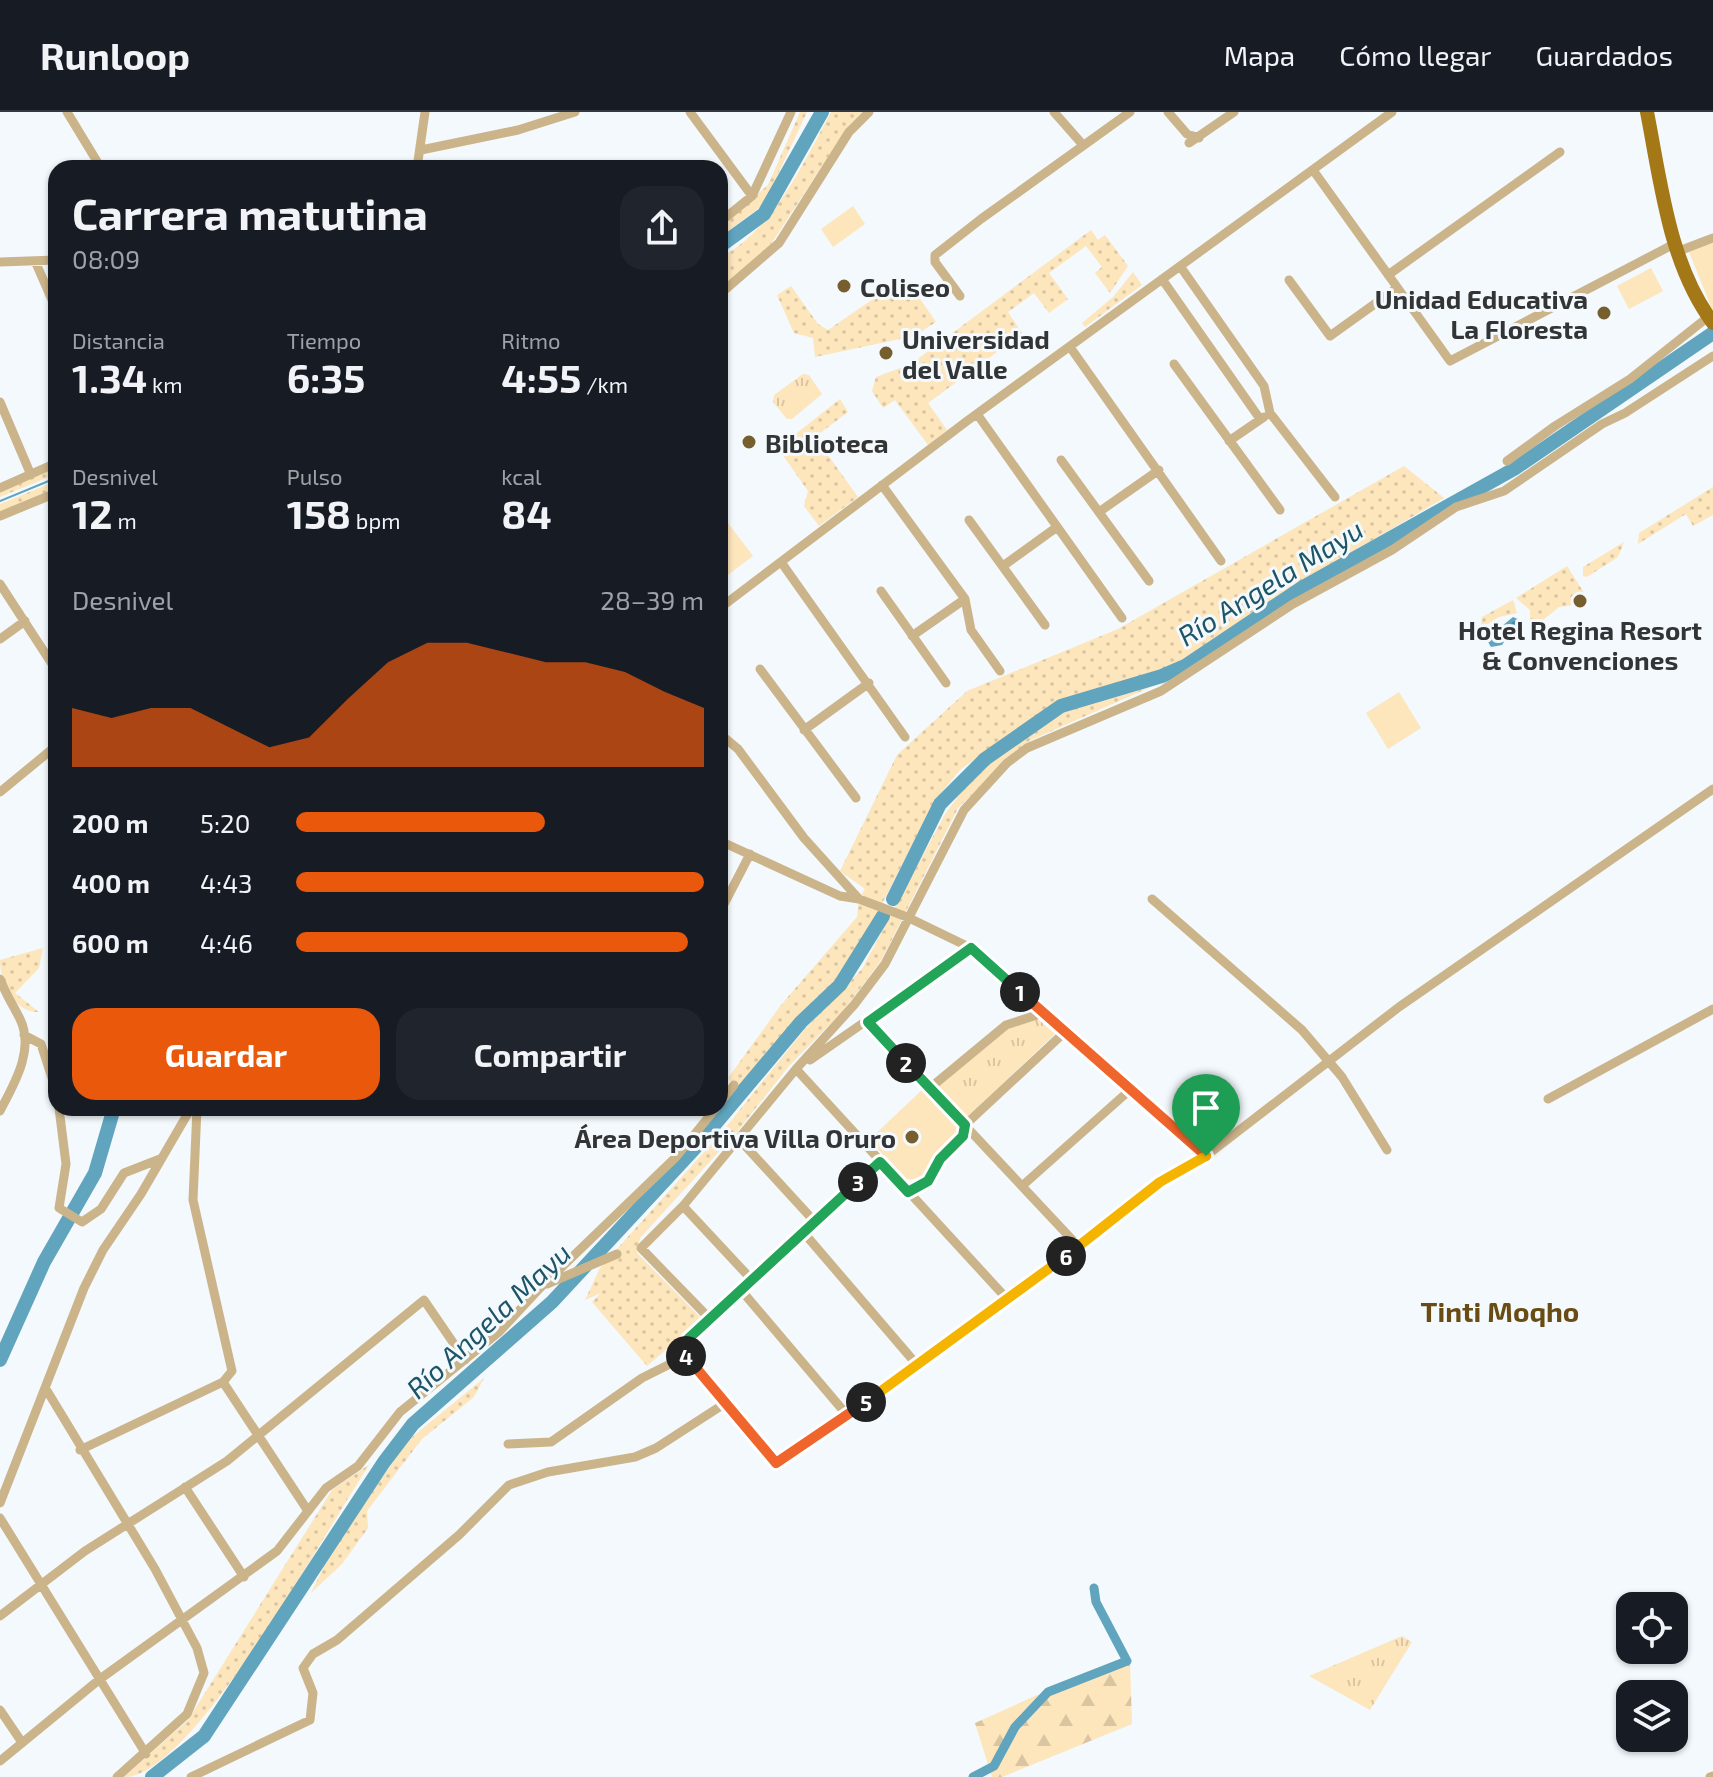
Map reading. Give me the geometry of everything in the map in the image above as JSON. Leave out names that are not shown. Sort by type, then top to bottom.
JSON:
[{"type":"main road","points":[[1647,112],[1677,247],[1693,291],[1711,320]]},
{"type":"street","points":[[67,112],[96,160]]},
{"type":"street","points":[[419,160],[425,112]]},
{"type":"street","points":[[421,150],[518,130],[575,112]]},
{"type":"street","points":[[690,112],[725,160]]},
{"type":"street","points":[[728,216],[752,196],[791,112]]},
{"type":"street","points":[[728,287],[779,243],[849,132],[869,112]]},
{"type":"street","points":[[1054,112],[1083,145]]},
{"type":"street","points":[[960,296],[935,262],[935,255],[1130,112]]},
{"type":"street","points":[[1168,112],[1187,134],[1199,138]]},
{"type":"street","points":[[1191,146],[1234,112]]},
{"type":"street","points":[[728,602],[977,414],[1392,112]]},
{"type":"street","points":[[1388,275],[1560,152]]},
{"type":"street","points":[[728,163],[752,196]]},
{"type":"street","points":[[1313,170],[1450,361],[1677,247],[1713,238]]},
{"type":"street","points":[[0,262],[48,260]]},
{"type":"street","points":[[35,261],[48,291]]},
{"type":"street","points":[[1180,266],[1264,386],[1270,413],[1335,497]]},
{"type":"street","points":[[1162,279],[1260,419]]},
{"type":"street","points":[[1289,280],[1330,336],[1397,288]]},
{"type":"street","points":[[1507,461],[1555,426],[1630,379],[1711,320]]},
{"type":"street","points":[[1070,347],[1221,561]]},
{"type":"street","points":[[710,1319],[641,1248],[683,1206],[885,964],[964,810],[1007,763],[1027,748],[1161,691],[1282,611],[1392,550],[1456,507],[1504,491],[1602,424],[1625,413],[1713,356]]},
{"type":"street","points":[[1174,364],[1280,510]]},
{"type":"street","points":[[0,402],[31,475]]},
{"type":"street","points":[[1229,441],[1270,413]]},
{"type":"street","points":[[977,414],[1122,618]]},
{"type":"street","points":[[1061,460],[1149,581]]},
{"type":"street","points":[[0,488],[48,467]]},
{"type":"street","points":[[1099,512],[1159,470]]},
{"type":"street","points":[[882,485],[965,599],[971,630],[1000,671]]},
{"type":"street","points":[[0,516],[48,500]]},
{"type":"street","points":[[969,520],[1045,625]]},
{"type":"street","points":[[1003,566],[1057,527]]},
{"type":"street","points":[[781,562],[905,737]]},
{"type":"street","points":[[0,584],[48,657]]},
{"type":"street","points":[[881,591],[946,683]]},
{"type":"street","points":[[912,636],[965,599]]},
{"type":"street","points":[[0,639],[25,621]]},
{"type":"street","points":[[760,669],[856,798]]},
{"type":"street","points":[[804,730],[869,683]]},
{"type":"street","points":[[728,741],[738,749],[804,838],[859,899]]},
{"type":"street","points":[[0,792],[48,753]]},
{"type":"street","points":[[880,1162],[688,1339],[686,1356],[776,1463],[918,1366],[1079,1247],[1160,1182],[1206,1156],[1412,998],[1713,789]]},
{"type":"street","points":[[728,844],[840,896],[859,899],[907,917],[971,948],[1206,1156]]},
{"type":"street","points":[[728,897],[750,854]]},
{"type":"street","points":[[1152,899],[1302,1030],[1342,1077],[1387,1150]]},
{"type":"street","points":[[796,1069],[971,948]]},
{"type":"street","points":[[0,979],[3,1001],[20,1020],[24,1035],[20,1071],[0,1111]]},
{"type":"street","points":[[1548,1099],[1713,1009]]},
{"type":"street","points":[[930,1088],[1006,1025],[1043,1013]]},
{"type":"street","points":[[868,1022],[1079,1247]]},
{"type":"street","points":[[908,1192],[928,1181],[940,1159],[963,1136],[965,1125],[1066,1031]]},
{"type":"street","points":[[24,1035],[41,1044],[48,1065]]},
{"type":"street","points":[[796,1069],[1008,1300]]},
{"type":"street","points":[[728,1093],[734,1085]]},
{"type":"street","points":[[1022,1186],[1131,1089]]},
{"type":"street","points":[[60,1116],[66,1164],[59,1208],[82,1222],[101,1209],[124,1173],[160,1159]]},
{"type":"street","points":[[0,1503],[84,1288],[103,1250],[189,1116]]},
{"type":"street","points":[[80,1450],[223,1382],[232,1371],[193,1200],[194,1116]]},
{"type":"street","points":[[0,1761],[100,1679],[277,1551],[326,1488],[358,1466],[400,1412],[499,1332],[540,1288],[676,1157],[709,1116]]},
{"type":"street","points":[[738,1138],[815,1222]]},
{"type":"street","points":[[683,1206],[752,1280]]},
{"type":"street","points":[[804,1233],[918,1366]]},
{"type":"street","points":[[540,1288],[617,1254]]},
{"type":"street","points":[[741,1290],[847,1415]]},
{"type":"street","points":[[0,1616],[85,1551],[227,1461],[424,1300],[465,1360]]},
{"type":"street","points":[[508,1444],[551,1442],[642,1378],[686,1356]]},
{"type":"street","points":[[223,1382],[256,1437],[308,1511]]},
{"type":"street","points":[[46,1389],[197,1648],[204,1673],[187,1714],[117,1777]]},
{"type":"street","points":[[191,1777],[310,1720],[313,1693],[303,1668],[313,1654],[337,1640],[379,1606],[509,1485],[548,1472],[635,1457],[656,1448],[724,1404]]},
{"type":"street","points":[[185,1487],[244,1577]]},
{"type":"street","points":[[0,1518],[146,1754]]},
{"type":"street","points":[[0,1710],[21,1741]]},
{"type":"green space","points":[[800,112],[807,112],[764,204],[728,231],[728,219],[768,185]]},
{"type":"green space","points":[[831,112],[862,112],[849,125],[765,253],[728,283],[728,253],[771,213],[798,173]]},
{"type":"green space","points":[[853,206],[865,224],[833,247],[821,229]]},
{"type":"green space","points":[[1091,230],[1098,240],[1105,235],[1128,266],[1110,293],[1095,273],[1102,267],[1086,246],[1049,273],[1068,299],[1049,313],[1034,293],[1008,312],[1022,333],[989,341],[997,352],[928,403],[947,430],[928,445],[895,400],[883,408],[872,391],[876,377],[911,364]]},
{"type":"green space","points":[[1713,243],[1713,309],[1712,309],[1689,252]]},
{"type":"green space","points":[[1651,268],[1663,291],[1629,309],[1617,286]]},
{"type":"green space","points":[[1133,272],[1142,285],[1085,327],[1082,323],[1113,297]]},
{"type":"green space","points":[[905,277],[936,322],[914,336],[815,357],[813,338],[794,333],[777,295],[791,286],[818,324],[828,330]]},
{"type":"green space","points":[[803,374],[809,375],[822,394],[792,419],[787,419],[773,402],[774,395]]},
{"type":"green space","points":[[840,399],[848,412],[815,437],[858,497],[819,526],[804,506],[808,491],[778,448]]},
{"type":"green space","points":[[1404,466],[1444,498],[1296,585],[1197,652],[1160,671],[1058,701],[961,769],[935,800],[860,947],[839,977],[794,1022],[758,1075],[738,1091],[728,1078],[781,1005],[857,917],[859,899],[865,889],[840,871],[897,755],[967,691],[1118,629]]},
{"type":"green space","points":[[48,469],[48,477],[0,497],[0,490]]},
{"type":"green space","points":[[48,484],[48,492],[0,513],[0,504]]},
{"type":"green space","points":[[1713,487],[1713,515],[1693,526],[1686,514],[1638,544],[1639,533]]},
{"type":"green space","points":[[728,523],[753,556],[728,575]]},
{"type":"green space","points":[[1624,542],[1618,557],[1587,577],[1583,576],[1583,567]]},
{"type":"green space","points":[[1567,566],[1586,596],[1574,605],[1559,607],[1536,626],[1530,620],[1530,610],[1516,598]]},
{"type":"green space","points":[[1513,600],[1517,613],[1499,617],[1480,629],[1482,617]]},
{"type":"green space","points":[[1162,682],[1029,741],[958,808],[882,959],[845,1009],[789,1066],[736,1133],[640,1238],[637,1253],[702,1319],[647,1366],[592,1302],[601,1293],[585,1300],[600,1268],[722,1132],[804,1030],[862,969],[945,814],[963,790],[989,763],[1062,711]]},
{"type":"green space","points":[[1399,692],[1421,728],[1388,749],[1366,713]]},
{"type":"green space","points":[[43,948],[39,968],[15,993],[39,1012],[30,1011],[15,1002],[5,987],[0,960]]},
{"type":"green space","points":[[1038,1019],[1055,1034],[965,1119],[937,1088],[1007,1029]]},
{"type":"green space","name":"Área Deportiva Villa Oruro","points":[[923,1089],[961,1127],[942,1146],[925,1173],[914,1179],[906,1179],[869,1140]]},
{"type":"green space","points":[[484,1378],[474,1397],[422,1439],[367,1511],[368,1528],[342,1564],[311,1593],[326,1562],[406,1442]]},
{"type":"green space","points":[[370,1464],[293,1589],[222,1694],[186,1736],[153,1766],[124,1777],[188,1720],[332,1490]]},
{"type":"green space","points":[[1402,1636],[1412,1642],[1370,1710],[1309,1676]]},
{"type":"green space","points":[[1130,1663],[1132,1724],[1002,1777],[992,1777],[975,1723],[1035,1696]]},
{"type":"water","points":[[1513,617],[1520,620],[1519,631],[1508,636],[1502,645],[1491,647],[1485,637],[1485,628],[1494,623],[1502,626]]},
{"type":"waterway","points":[[728,240],[764,214],[822,112]]},
{"type":"waterway","name":"Río Angela Mayu","points":[[893,899],[940,804],[985,759],[1061,706],[1162,676],[1185,666],[1303,587],[1514,469],[1713,333]]},
{"type":"waterway","points":[[0,501],[48,481]]},
{"type":"waterway","name":"Río Angela Mayu","points":[[728,1109],[801,1022],[840,985],[883,916]]},
{"type":"waterway","points":[[0,1360],[44,1262],[95,1173],[112,1116]]},
{"type":"waterway","name":"Río Angela Mayu","points":[[152,1777],[204,1736],[384,1462],[413,1424],[552,1302],[722,1116]]},
{"type":"waterway","points":[[973,1777],[994,1766],[1015,1727],[1048,1692],[1127,1661],[1096,1602],[1094,1588]]},
{"type":"place","name":"Coliseo","points":[[844,286]]},
{"type":"place","name":"Unidad Educativa La Floresta","points":[[1604,313]]},
{"type":"place","name":"Universidad del Valle","points":[[886,353]]},
{"type":"place","name":"Biblioteca","points":[[749,442]]},
{"type":"place","name":"Hotel Regina Resort & Convenciones","points":[[1580,601]]},
{"type":"place","name":"Área Deportiva Villa Oruro","points":[[912,1137]]},
{"type":"district","name":"Tinti Moqho","points":[[1500,1311]]},
{"type":"route","points":[[971,948],[1206,1156],[1160,1182],[1079,1247],[918,1366],[776,1463],[686,1356],[688,1339],[880,1162],[908,1192],[928,1181],[940,1159],[963,1136],[965,1125],[868,1022],[971,948]]}]
